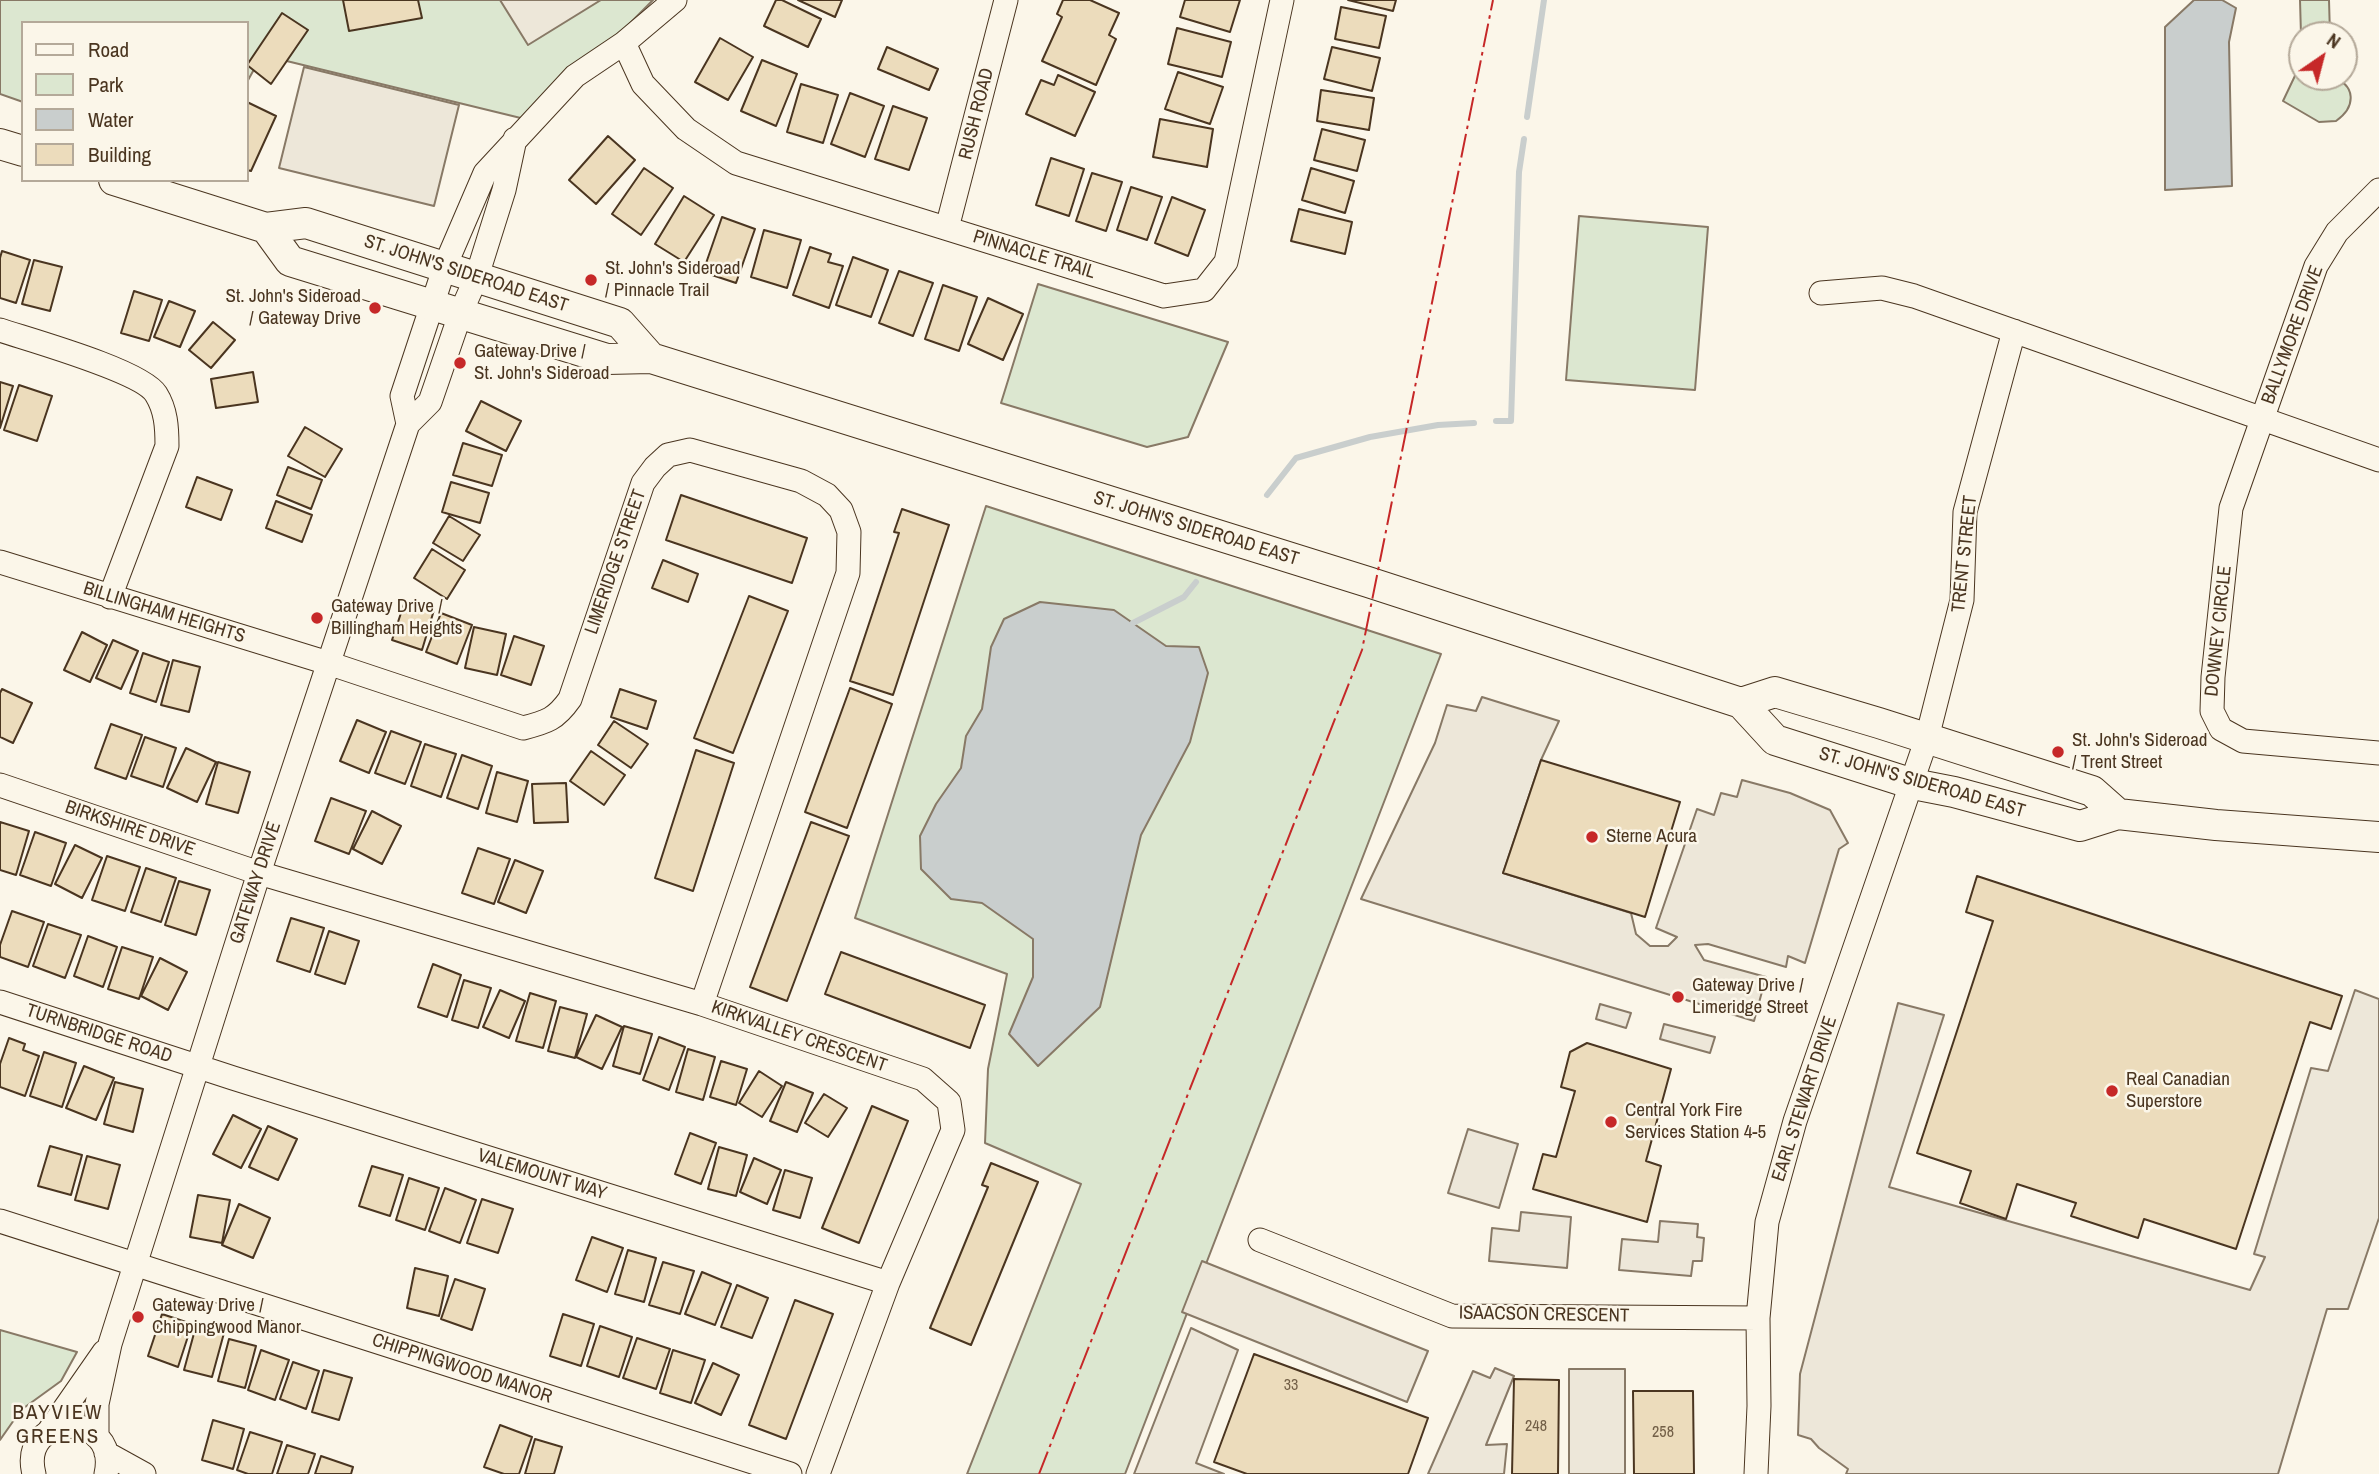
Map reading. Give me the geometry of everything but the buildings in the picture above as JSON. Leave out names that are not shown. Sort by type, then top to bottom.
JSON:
[{"type":"main road","points":[[0,144],[21,150]]},
{"type":"main road","name":"ST. JOHN'S SIDEROAD EAST","points":[[120,182],[266,229],[306,223],[620,323],[650,358]]},
{"type":"main road","name":"ST. JOHN'S SIDEROAD EAST","points":[[266,229],[290,261],[607,359],[650,358],[1368,582],[1741,703],[1775,740],[1913,784],[1954,792],[2080,827],[2118,814],[2216,825],[2379,837]]},
{"type":"main road","points":[[1741,703],[1775,692],[2092,791],[2118,814]]},
{"type":"street","points":[[445,266],[485,173],[575,76],[624,43],[675,0]]},
{"type":"street","name":"RUSH ROAD","points":[[947,228],[1006,0]]},
{"type":"street","name":"PINNACLE TRAIL","points":[[624,43],[643,84],[686,129],[736,163],[1164,296],[1204,290],[1226,262],[1282,0]]},
{"type":"street","points":[[447,308],[477,276],[504,190],[516,139]]},
{"type":"street","name":"BALLYMORE DRIVE","points":[[2263,417],[2316,266],[2337,232],[2379,190]]},
{"type":"street","name":"GATEWAY DRIVE","points":[[103,1454],[97,1404],[110,1344],[197,1067],[408,424],[402,396],[447,308],[445,266]]},
{"type":"street","points":[[1821,293],[1882,288],[1914,296],[2379,460]]},
{"type":"street","points":[[0,330],[132,376],[155,391],[167,421],[167,446],[110,597]]},
{"type":"street","name":"TRENT STREET","points":[[1927,738],[1962,600],[1965,512],[2014,331]]},
{"type":"street","name":"DOWNEY CIRCLE","points":[[2263,417],[2231,508],[2212,711],[2221,729],[2243,741],[2379,752]]},
{"type":"street","name":"LIMERIDGE STREET","points":[[328,663],[523,728],[541,724],[558,716],[570,699],[643,483],[668,455],[690,450],[801,481],[827,495],[841,509],[849,532],[848,573],[702,1004]]},
{"type":"street","name":"BILLINGHAM HEIGHTS","points":[[0,562],[328,663]]},
{"type":"street","name":"EARL STEWART DRIVE","points":[[1758,1473],[1758,1318],[1767,1222],[1795,1121],[1927,738]]},
{"type":"street","name":"BIRKSHIRE DRIVE","points":[[0,785],[260,873]]},
{"type":"street","name":"KIRKVALLEY CRESCENT","points":[[260,873],[702,1004],[923,1079],[949,1101],[953,1130],[888,1283],[818,1474]]},
{"type":"street","name":"TURNBRIDGE ROAD","points":[[0,1002],[197,1067]]},
{"type":"street","name":"VALEMOUNT WAY","points":[[197,1067],[888,1283]]},
{"type":"street","name":"CHIPPINGWOOD MANOR","points":[[0,1221],[790,1474]]},
{"type":"street","name":"ISAACSON CRESCENT","points":[[1260,1240],[1452,1316],[1758,1318]]},
{"type":"street","name":"GATEWAY DRIVE","points":[[34,1474],[32,1463],[39,1441],[49,1431],[110,1344]]},
{"type":"street","points":[[49,1431],[62,1426],[85,1428],[103,1454],[144,1474]]},
{"type":"green space","points":[[0,0],[653,0],[533,121],[262,55],[248,80],[248,21],[21,21],[21,101],[0,94]]},
{"type":"green space","points":[[2300,0],[2329,0],[2330,21],[2301,21]]},
{"type":"green space","points":[[2288,90],[2349,91],[2351,96],[2347,109],[2336,121],[2319,122],[2283,101]]},
{"type":"green space","points":[[1579,216],[1708,227],[1695,390],[1566,380]]},
{"type":"green space","points":[[1038,284],[1228,342],[1188,437],[1147,447],[1001,403]]},
{"type":"green space","points":[[986,506],[1441,654],[1125,1474],[967,1474],[1081,1184],[985,1143],[988,1069],[1007,974],[855,918]]},
{"type":"green space","points":[[0,1330],[77,1352],[61,1381],[21,1410],[0,1440]]},
{"type":"shaded area","points":[[500,0],[601,0],[528,45]]},
{"type":"shaded area","points":[[304,67],[459,105],[434,206],[279,168]]},
{"type":"shaded area","points":[[1482,697],[1559,721],[1541,760],[1503,873],[1631,913],[1636,934],[1650,946],[1668,946],[1677,937],[1656,928],[1697,809],[1714,815],[1721,793],[1737,797],[1742,780],[1790,793],[1830,810],[1848,843],[1839,849],[1805,963],[1788,956],[1786,967],[1708,944],[1695,945],[1704,960],[1766,977],[1754,1021],[1361,899],[1435,743],[1447,705],[1476,711]]},
{"type":"shaded area","points":[[2355,990],[2379,999],[2379,1218],[2348,1309],[2327,1309],[2278,1474],[1846,1474],[1848,1469],[1811,1439],[1798,1435],[1800,1374],[1898,1003],[1944,1015],[1889,1187],[2250,1290],[2265,1257],[2254,1254],[2311,1068],[2328,1071]]},
{"type":"shaded area","points":[[1600,1004],[1631,1013],[1626,1028],[1596,1019]]},
{"type":"shaded area","points":[[1664,1024],[1715,1037],[1710,1053],[1660,1039]]},
{"type":"shaded area","points":[[1468,1129],[1518,1144],[1499,1208],[1448,1193]]},
{"type":"shaded area","points":[[1521,1212],[1571,1217],[1567,1268],[1489,1261],[1492,1228],[1519,1231]]},
{"type":"shaded area","points":[[1660,1221],[1698,1224],[1697,1237],[1704,1238],[1702,1261],[1693,1261],[1691,1276],[1619,1270],[1622,1239],[1658,1242]]},
{"type":"shaded area","points":[[1202,1261],[1428,1351],[1407,1402],[1182,1312]]},
{"type":"shaded area","points":[[1191,1328],[1238,1350],[1196,1463],[1224,1474],[1134,1474]]},
{"type":"shaded area","points":[[1495,1368],[1514,1376],[1486,1445],[1507,1444],[1504,1474],[1428,1474],[1473,1371],[1490,1378]]},
{"type":"shaded area","points":[[1569,1369],[1625,1369],[1625,1474],[1569,1474]]},
{"type":"water","points":[[2194,0],[2222,0],[2236,8],[2229,42],[2232,186],[2165,190],[2165,27]]},
{"type":"water","points":[[1040,602],[1114,610],[1166,646],[1199,647],[1208,673],[1190,742],[1141,835],[1100,1007],[1038,1066],[1009,1034],[1033,977],[1033,939],[982,903],[951,899],[921,869],[920,836],[936,804],[961,768],[966,736],[982,709],[991,647],[1004,619]]},
{"type":"waterway","points":[[1527,117],[1544,0]]},
{"type":"waterway","points":[[1496,421],[1511,421],[1519,172],[1524,139]]},
{"type":"waterway","points":[[1267,495],[1296,458],[1370,437],[1438,425],[1474,423]]},
{"type":"waterway","points":[[1133,623],[1184,597],[1196,582]]},
{"type":"power","points":[[1039,1474],[1362,650],[1493,0]]},
{"type":"place","name":"St. John's Sideroad / Pinnacle Trail","points":[[591,280]]},
{"type":"place","name":"St. John's Sideroad / Gateway Drive","points":[[375,308]]},
{"type":"place","name":"Gateway Drive / St. John's Sideroad","points":[[460,363]]},
{"type":"place","name":"Gateway Drive / Billingham Heights","points":[[317,618]]},
{"type":"place","name":"St. John's Sideroad / Trent Street","points":[[2058,752]]},
{"type":"place","name":"Sterne Acura","points":[[1592,837]]},
{"type":"place","name":"Gateway Drive / Limeridge Street","points":[[1678,997]]},
{"type":"place","name":"Real Canadian Superstore","points":[[2112,1091]]},
{"type":"place","name":"Central York Fire Services Station 4-5","points":[[1611,1122]]},
{"type":"place","name":"Gateway Drive / Chippingwood Manor","points":[[138,1317]]},
{"type":"district","name":"BAYVIEW GREENS","points":[[58,1425]]}]
